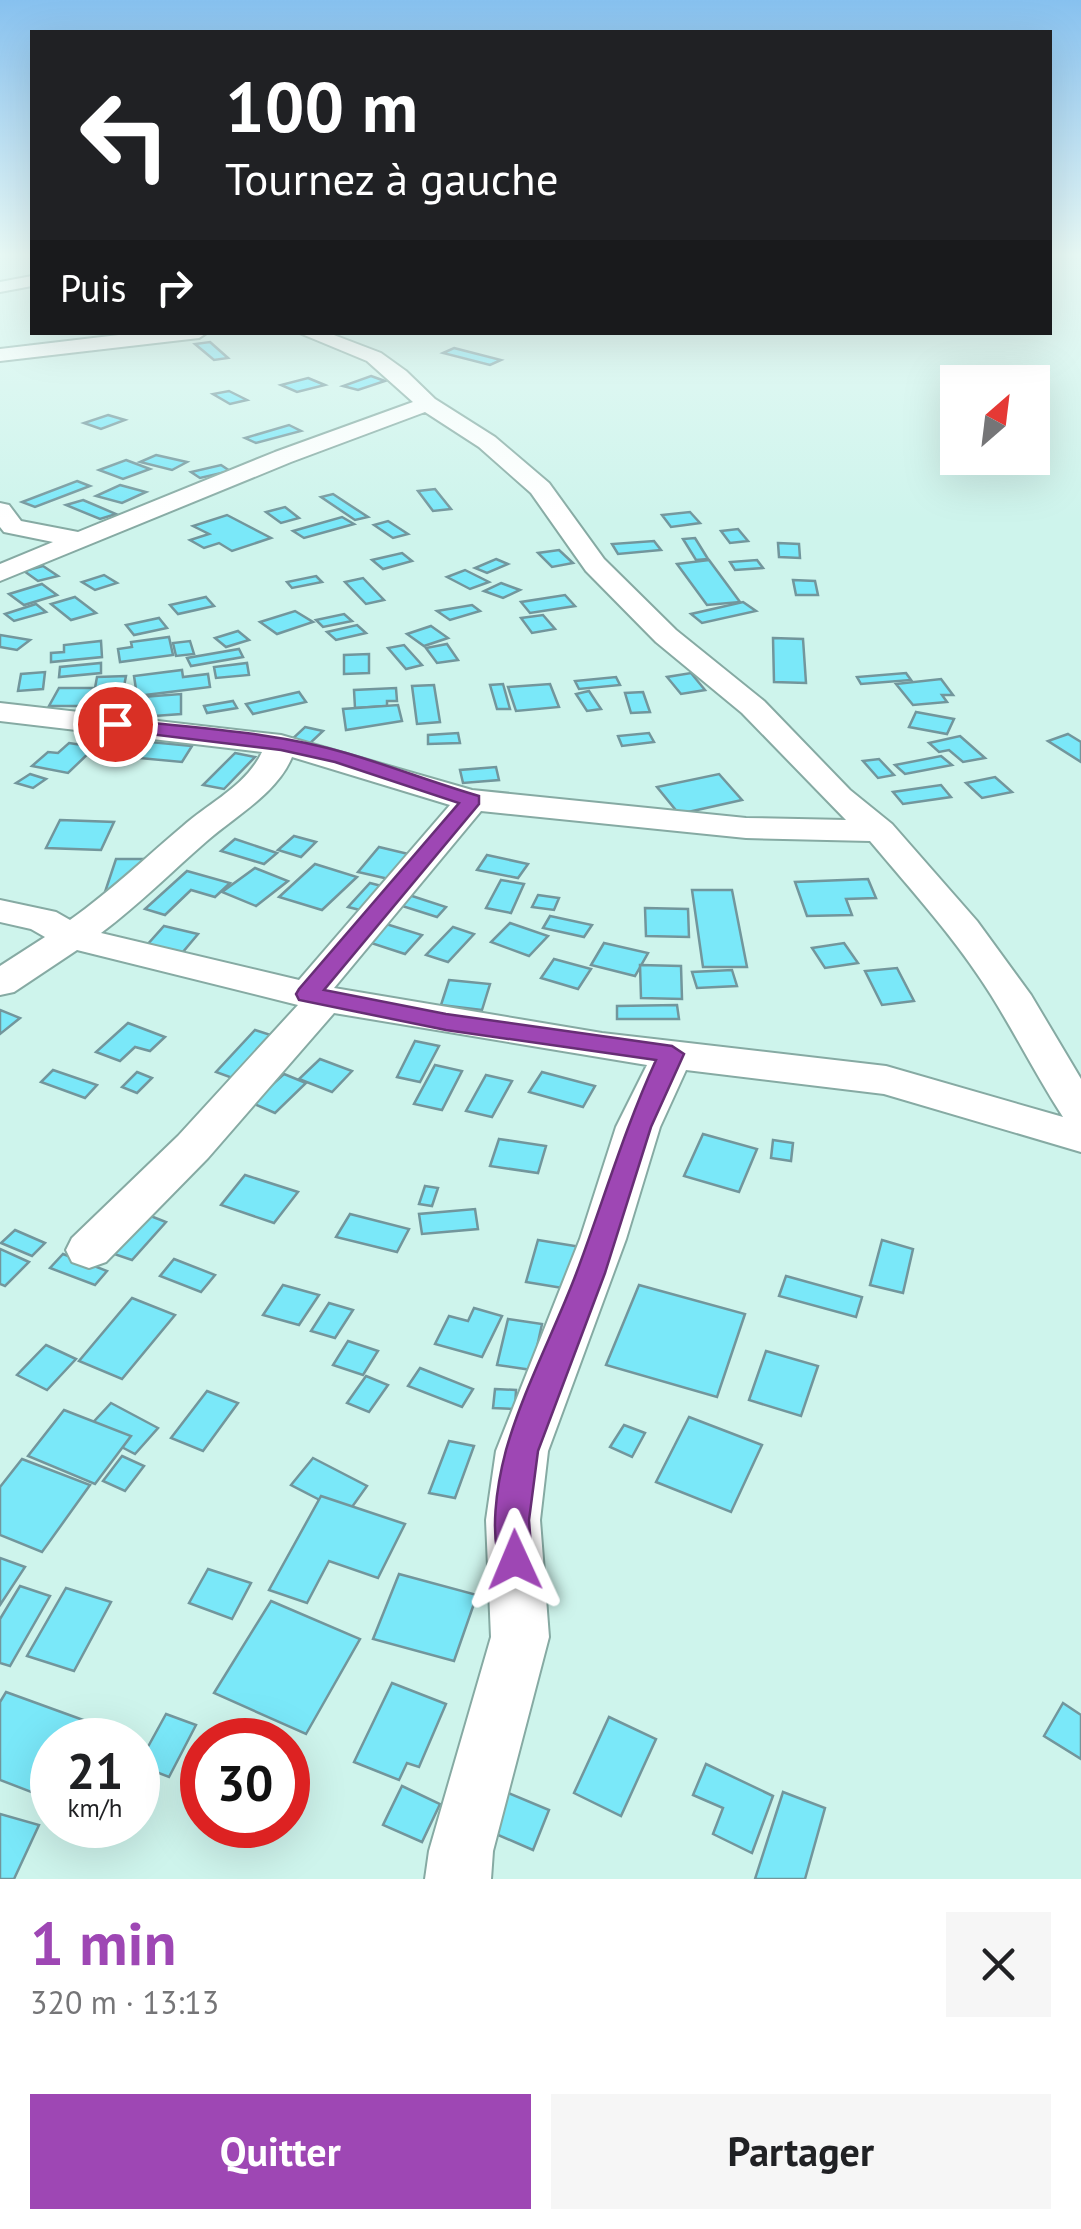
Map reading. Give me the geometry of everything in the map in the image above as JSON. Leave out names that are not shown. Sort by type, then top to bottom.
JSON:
[{"type":"street","points":[[0,355],[89,345]]},
{"type":"street","points":[[341,345],[374,357],[399,375],[427,404],[488,442],[540,488],[595,566],[666,636],[753,707],[838,796],[880,831],[964,928],[1011,995],[1042,1053],[1081,1111]]},
{"type":"street","points":[[0,573],[427,404]]},
{"type":"street","points":[[0,510],[14,526],[81,540]]},
{"type":"street","points":[[0,712],[281,744],[340,757],[425,788],[472,800],[729,827],[880,831]]},
{"type":"street","points":[[0,983],[132,894],[195,834],[244,795],[272,766],[281,744]]},
{"type":"street","points":[[89,1250],[193,1147],[472,800]]},
{"type":"street","points":[[0,911],[43,920],[71,938],[316,997],[446,1022],[886,1080],[1081,1137]]},
{"type":"street","points":[[458,1879],[461,1851],[520,1638],[513,1520],[522,1451],[591,1273],[638,1127],[672,1054]]},
{"type":"building","points":[[196,345],[213,345],[228,358],[214,360]]},
{"type":"building","points":[[454,348],[501,360],[490,365],[443,353]]},
{"type":"building","points":[[371,376],[385,381],[358,390],[343,386]]},
{"type":"building","points":[[308,378],[325,385],[297,392],[281,385]]},
{"type":"building","points":[[229,391],[247,400],[230,404],[213,394]]},
{"type":"building","points":[[108,415],[125,420],[101,429],[84,423]]},
{"type":"building","points":[[289,425],[301,431],[256,443],[245,438]]},
{"type":"building","points":[[156,455],[187,462],[172,470],[140,462]]},
{"type":"building","points":[[126,460],[150,469],[123,479],[99,470]]},
{"type":"building","points":[[221,465],[230,471],[200,478],[191,472]]},
{"type":"building","points":[[77,481],[90,486],[35,507],[22,502]]},
{"type":"building","points":[[120,485],[146,492],[122,503],[96,496]]},
{"type":"building","points":[[435,489],[451,509],[433,511],[418,491]]},
{"type":"building","points":[[333,494],[368,517],[355,520],[321,497]]},
{"type":"building","points":[[83,500],[116,514],[100,519],[66,505]]},
{"type":"building","points":[[285,507],[299,518],[281,523],[266,512]]},
{"type":"building","points":[[690,512],[700,523],[671,527],[662,515]]},
{"type":"building","points":[[227,515],[271,538],[232,551],[219,543],[204,548],[190,540],[209,534],[193,526]]},
{"type":"building","points":[[342,517],[354,524],[304,538],[293,531]]},
{"type":"building","points":[[388,521],[408,534],[393,538],[374,525]]},
{"type":"building","points":[[738,529],[748,541],[730,543],[721,531]]},
{"type":"building","points":[[695,538],[708,559],[696,560],[683,539]]},
{"type":"building","points":[[654,541],[661,550],[618,554],[612,544]]},
{"type":"building","points":[[778,543],[799,544],[800,558],[779,557]]},
{"type":"building","points":[[559,550],[573,563],[552,567],[538,553]]},
{"type":"building","points":[[402,553],[412,561],[383,569],[372,560]]},
{"type":"building","points":[[496,559],[508,564],[487,573],[475,568]]},
{"type":"building","points":[[709,560],[740,602],[707,605],[677,564]]},
{"type":"building","points":[[757,560],[763,568],[735,570],[730,562]]},
{"type":"building","points":[[43,566],[58,576],[38,581],[24,571]]},
{"type":"building","points":[[465,570],[489,582],[470,589],[447,577]]},
{"type":"building","points":[[104,575],[117,583],[95,590],[82,582]]},
{"type":"building","points":[[316,576],[322,582],[292,588],[287,582]]},
{"type":"building","points":[[363,578],[384,600],[366,604],[345,582]]},
{"type":"building","points":[[793,580],[815,581],[818,595],[796,595]]},
{"type":"building","points":[[501,583],[520,590],[503,598],[484,591]]},
{"type":"building","points":[[42,584],[57,595],[24,605],[9,594]]},
{"type":"building","points":[[565,595],[575,606],[530,613],[521,602]]},
{"type":"building","points":[[75,597],[96,613],[71,620],[51,604]]},
{"type":"building","points":[[206,597],[214,606],[178,614],[170,605]]},
{"type":"building","points":[[743,602],[756,611],[702,623],[691,614]]},
{"type":"building","points":[[36,604],[46,612],[14,621],[5,614]]},
{"type":"building","points":[[472,605],[480,611],[450,620],[437,611]]},
{"type":"building","points":[[295,611],[313,622],[277,634],[260,622]]},
{"type":"building","points":[[344,614],[352,621],[323,627],[316,620]]},
{"type":"building","points":[[543,615],[555,629],[532,633],[521,618]]},
{"type":"building","points":[[159,618],[167,628],[134,635],[126,625]]},
{"type":"building","points":[[357,625],[366,633],[336,640],[327,632]]},
{"type":"building","points":[[431,626],[448,638],[424,646],[407,634]]},
{"type":"building","points":[[238,631],[249,640],[226,647],[215,638]]},
{"type":"building","points":[[0,635],[30,640],[17,650],[0,647]]},
{"type":"building","points":[[169,637],[173,655],[120,662],[118,649],[132,647],[131,642]]},
{"type":"building","points":[[773,638],[803,639],[806,683],[774,682]]},
{"type":"building","points":[[101,641],[102,657],[51,662],[51,653],[64,652],[64,645]]},
{"type":"building","points":[[190,641],[194,654],[176,656],[173,643]]},
{"type":"building","points":[[447,644],[458,660],[437,663],[426,648]]},
{"type":"building","points":[[404,645],[422,665],[406,669],[388,648]]},
{"type":"building","points":[[239,649],[243,657],[191,666],[187,658]]},
{"type":"building","points":[[369,654],[369,673],[344,674],[344,655]]},
{"type":"building","points":[[101,663],[101,673],[59,677],[60,667]]},
{"type":"building","points":[[247,663],[249,675],[216,678],[214,667]]},
{"type":"building","points":[[182,670],[183,677],[208,674],[210,687],[137,696],[134,676]]},
{"type":"building","points":[[45,672],[43,689],[18,691],[21,674]]},
{"type":"building","points":[[691,673],[705,690],[681,694],[667,677]]},
{"type":"building","points":[[906,673],[911,680],[861,684],[857,677]]},
{"type":"building","points":[[126,676],[124,686],[95,688],[97,677]]},
{"type":"building","points":[[616,677],[620,685],[579,689],[575,681]]},
{"type":"building","points":[[941,679],[953,695],[942,695],[947,702],[913,705],[896,684]]},
{"type":"building","points":[[503,684],[510,709],[497,709],[490,685]]},
{"type":"building","points":[[550,684],[559,707],[516,711],[508,687]]},
{"type":"building","points":[[434,685],[440,722],[417,724],[412,686]]},
{"type":"building","points":[[59,688],[93,688],[85,706],[49,706]]},
{"type":"building","points":[[396,688],[397,701],[387,701],[387,706],[355,708],[354,690]]},
{"type":"building","points":[[589,691],[601,709],[587,711],[576,694]]},
{"type":"building","points":[[299,692],[306,702],[253,714],[246,704]]},
{"type":"building","points":[[643,692],[650,712],[631,713],[625,693]]},
{"type":"building","points":[[181,694],[181,714],[141,717],[142,697]]},
{"type":"building","points":[[233,701],[237,708],[207,713],[204,706]]},
{"type":"building","points":[[398,705],[402,721],[346,730],[343,709]]},
{"type":"building","points":[[916,712],[954,719],[947,734],[909,727]]},
{"type":"building","points":[[305,727],[323,731],[306,747],[288,743]]},
{"type":"building","points":[[458,733],[460,743],[428,744],[428,735]]},
{"type":"building","points":[[649,733],[654,742],[622,746],[618,736]]},
{"type":"building","points":[[1068,734],[1081,742],[1081,762],[1048,741]]},
{"type":"building","points":[[960,736],[985,758],[963,762],[949,750],[939,752],[929,743]]},
{"type":"building","points":[[150,742],[192,746],[182,762],[139,758]]},
{"type":"building","points":[[69,743],[95,747],[68,773],[32,766],[48,752],[58,753]]},
{"type":"building","points":[[235,753],[255,757],[224,789],[203,785]]},
{"type":"building","points":[[941,756],[952,765],[905,774],[895,765]]},
{"type":"building","points":[[879,759],[894,775],[878,778],[863,761]]},
{"type":"building","points":[[496,767],[499,780],[463,783],[460,770]]},
{"type":"building","points":[[30,774],[46,779],[33,788],[16,783]]},
{"type":"building","points":[[719,774],[742,800],[679,814],[657,787]]},
{"type":"building","points":[[995,777],[1012,792],[982,798],[966,783]]},
{"type":"building","points":[[941,785],[951,797],[903,804],[893,792]]},
{"type":"building","points":[[60,820],[114,822],[101,850],[46,848]]},
{"type":"building","points":[[294,836],[316,842],[301,857],[278,850]]},
{"type":"building","points":[[235,839],[277,853],[264,864],[221,851]]},
{"type":"building","points":[[379,847],[421,857],[402,882],[358,872]]},
{"type":"building","points":[[487,855],[528,864],[518,878],[477,870]]},
{"type":"building","points":[[116,859],[158,859],[149,891],[105,892]]},
{"type":"building","points":[[315,864],[357,877],[322,910],[279,897]]},
{"type":"building","points":[[255,868],[288,881],[256,906],[222,892]]},
{"type":"building","points":[[187,871],[230,883],[215,897],[191,890],[165,915],[145,909]]},
{"type":"building","points":[[868,879],[876,898],[846,899],[852,915],[807,916],[795,882]]},
{"type":"building","points":[[501,880],[524,884],[511,913],[486,908]]},
{"type":"building","points":[[370,883],[393,889],[372,913],[348,907]]},
{"type":"building","points":[[692,890],[732,890],[747,967],[703,967]]},
{"type":"building","points":[[409,895],[446,907],[437,917],[399,905]]},
{"type":"building","points":[[538,895],[559,898],[554,910],[532,907]]},
{"type":"building","points":[[645,908],[688,909],[689,937],[646,936]]},
{"type":"building","points":[[550,916],[592,925],[584,937],[543,928]]},
{"type":"building","points":[[510,923],[548,936],[529,956],[491,942]]},
{"type":"building","points":[[386,924],[422,935],[405,954],[368,942]]},
{"type":"building","points":[[164,926],[198,934],[182,953],[147,945]]},
{"type":"building","points":[[453,927],[474,934],[448,962],[426,955]]},
{"type":"building","points":[[604,943],[648,953],[635,976],[591,965]]},
{"type":"building","points":[[844,943],[858,963],[825,968],[812,948]]},
{"type":"building","points":[[554,959],[591,969],[578,989],[541,978]]},
{"type":"building","points":[[640,965],[681,966],[682,999],[641,998]]},
{"type":"building","points":[[897,968],[914,1001],[882,1005],[865,971]]},
{"type":"building","points":[[732,970],[737,986],[697,988],[692,972]]},
{"type":"building","points":[[449,980],[490,984],[482,1010],[441,1005]]},
{"type":"building","points":[[677,1005],[679,1019],[617,1019],[617,1006]]},
{"type":"building","points":[[0,1010],[20,1018],[0,1034]]},
{"type":"building","points":[[128,1023],[165,1037],[150,1051],[135,1047],[120,1061],[96,1052]]},
{"type":"building","points":[[255,1030],[277,1037],[238,1080],[216,1072]]},
{"type":"building","points":[[415,1041],[439,1046],[420,1082],[397,1077]]},
{"type":"building","points":[[320,1059],[352,1071],[332,1092],[299,1079]]},
{"type":"building","points":[[435,1065],[462,1071],[442,1110],[414,1104]]},
{"type":"building","points":[[53,1070],[97,1085],[85,1098],[41,1082]]},
{"type":"building","points":[[137,1072],[152,1078],[137,1093],[122,1087]]},
{"type":"building","points":[[542,1072],[595,1086],[583,1107],[529,1092]]},
{"type":"building","points":[[284,1074],[306,1083],[275,1113],[252,1103]]},
{"type":"building","points":[[486,1075],[512,1081],[492,1117],[466,1111]]},
{"type":"building","points":[[703,1134],[757,1149],[739,1192],[684,1176]]},
{"type":"building","points":[[499,1139],[546,1146],[538,1173],[490,1166]]},
{"type":"building","points":[[773,1140],[793,1143],[791,1161],[771,1158]]},
{"type":"building","points":[[245,1175],[298,1192],[274,1223],[221,1205]]},
{"type":"building","points":[[425,1186],[438,1188],[432,1206],[419,1204]]},
{"type":"building","points":[[475,1209],[478,1229],[422,1234],[419,1214]]},
{"type":"building","points":[[350,1214],[409,1229],[397,1252],[336,1237]]},
{"type":"building","points":[[148,1215],[166,1222],[132,1260],[114,1254]]},
{"type":"building","points":[[15,1230],[45,1243],[32,1256],[1,1243]]},
{"type":"building","points":[[538,1240],[587,1248],[575,1290],[526,1282]]},
{"type":"building","points":[[882,1240],[913,1249],[903,1293],[870,1285]]},
{"type":"building","points":[[0,1249],[29,1262],[5,1286],[0,1284]]},
{"type":"building","points":[[63,1254],[107,1271],[95,1285],[50,1268]]},
{"type":"building","points":[[174,1259],[215,1275],[201,1292],[160,1276]]},
{"type":"building","points":[[786,1276],[862,1297],[856,1317],[779,1296]]},
{"type":"building","points":[[283,1285],[319,1295],[299,1325],[263,1315]]},
{"type":"building","points":[[639,1285],[745,1314],[717,1397],[606,1365]]},
{"type":"building","points":[[132,1298],[175,1315],[122,1379],[79,1361]]},
{"type":"building","points":[[329,1303],[353,1310],[335,1338],[311,1331]]},
{"type":"building","points":[[474,1308],[502,1316],[482,1357],[435,1344],[449,1316],[468,1321]]},
{"type":"building","points":[[508,1319],[542,1324],[532,1370],[497,1365]]},
{"type":"building","points":[[348,1341],[378,1351],[363,1375],[333,1365]]},
{"type":"building","points":[[46,1345],[76,1359],[47,1390],[17,1375]]},
{"type":"building","points":[[766,1351],[818,1366],[801,1416],[749,1400]]},
{"type":"building","points":[[420,1368],[473,1389],[462,1407],[408,1386]]},
{"type":"building","points":[[366,1376],[388,1385],[369,1412],[347,1403]]},
{"type":"building","points":[[495,1389],[516,1390],[515,1409],[493,1408]]},
{"type":"building","points":[[207,1391],[238,1403],[203,1451],[171,1438]]},
{"type":"building","points":[[111,1403],[158,1428],[135,1454],[87,1429]]},
{"type":"building","points":[[64,1410],[131,1436],[95,1484],[28,1456]]},
{"type":"building","points":[[689,1417],[762,1445],[731,1512],[656,1482]]},
{"type":"building","points":[[624,1425],[645,1433],[632,1457],[610,1447]]},
{"type":"building","points":[[449,1441],[474,1446],[455,1498],[429,1493]]},
{"type":"building","points":[[122,1456],[144,1466],[125,1491],[103,1481]]},
{"type":"building","points":[[313,1458],[367,1486],[347,1514],[291,1485]]},
{"type":"building","points":[[22,1459],[90,1485],[42,1552],[0,1535],[0,1487]]},
{"type":"building","points":[[321,1496],[405,1524],[378,1578],[329,1561],[307,1603],[269,1590]]},
{"type":"building","points":[[0,1558],[25,1567],[0,1605]]},
{"type":"building","points":[[208,1569],[251,1583],[232,1619],[189,1603]]},
{"type":"building","points":[[399,1574],[477,1595],[454,1661],[373,1639]]},
{"type":"building","points":[[20,1586],[50,1596],[10,1666],[0,1663],[0,1619]]},
{"type":"building","points":[[66,1588],[111,1602],[74,1671],[27,1656]]},
{"type":"building","points":[[271,1601],[360,1639],[310,1727],[310,1718],[270,1718],[214,1693]]},
{"type":"building","points":[[392,1683],[446,1704],[419,1767],[407,1763],[399,1780],[354,1762]]},
{"type":"building","points":[[6,1692],[78,1718],[30,1718],[30,1792],[0,1780],[0,1702]]},
{"type":"building","points":[[1063,1703],[1081,1715],[1081,1759],[1044,1736]]},
{"type":"building","points":[[166,1714],[180,1719],[180,1756],[169,1777],[160,1774],[160,1725]]},
{"type":"building","points":[[609,1717],[656,1739],[621,1816],[574,1793]]},
{"type":"building","points":[[706,1764],[773,1796],[752,1853],[713,1834],[723,1808],[693,1795]]},
{"type":"building","points":[[402,1786],[440,1804],[422,1842],[383,1825]]},
{"type":"building","points":[[506,1792],[549,1810],[533,1850],[489,1831]]},
{"type":"building","points":[[783,1792],[825,1808],[805,1879],[755,1879]]},
{"type":"building","points":[[0,1814],[30,1822],[30,1844],[14,1879],[0,1879]]},
{"type":"route","points":[[115,724],[281,744],[340,757],[409,783],[472,800],[308,994],[446,1022],[672,1054],[638,1127],[591,1273],[522,1451],[513,1520],[515,1560]]}]
